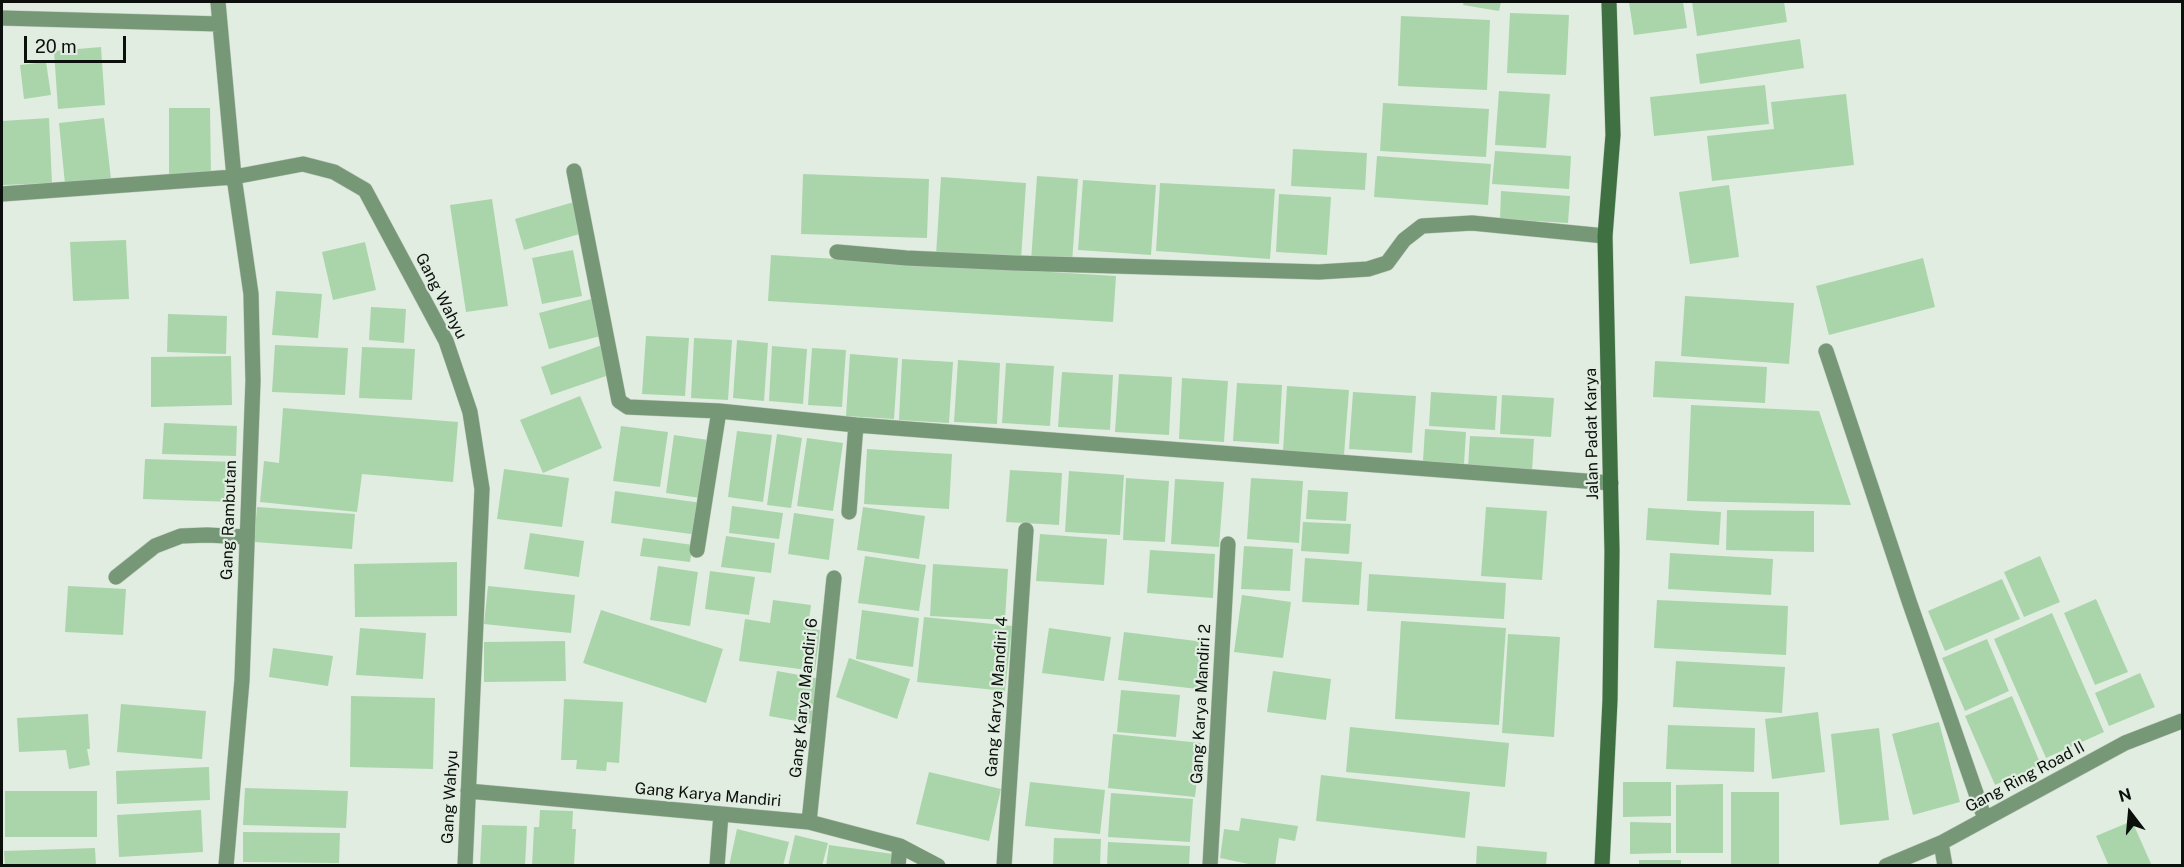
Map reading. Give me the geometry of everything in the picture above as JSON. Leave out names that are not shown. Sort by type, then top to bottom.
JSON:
[{"type":"main road","name":"Jalan Padat Karya","points":[[1602,866],[1610,700],[1611,483],[1605,236],[1613,135],[1609,2]]},
{"type":"street","name":"Gang Rambutan","points":[[218,2],[234,177],[251,294],[253,381],[242,680],[226,866]]},
{"type":"street","points":[[2,18],[220,24]]},
{"type":"street","name":"Gang Wahyu","points":[[2,194],[234,177],[303,164],[334,172],[365,190],[446,341],[470,412],[482,489],[465,866]]},
{"type":"street","points":[[574,171],[619,401],[628,407],[719,411],[856,425],[1611,483]]},
{"type":"street","points":[[837,252],[1014,263],[1318,272],[1368,269],[1387,263],[1404,240],[1422,226],[1472,223],[1605,236]]},
{"type":"street","points":[[1826,351],[1909,601],[1985,819]]},
{"type":"street","points":[[697,550],[719,411]]},
{"type":"street","points":[[849,512],[856,425]]},
{"type":"street","name":"Gang Karya Mandiri 4","points":[[1004,866],[1026,530]]},
{"type":"street","points":[[116,577],[155,546],[181,536],[247,537]]},
{"type":"street","name":"Gang Karya Mandiri 2","points":[[1210,866],[1228,544]]},
{"type":"street","name":"Gang Karya Mandiri 6","points":[[810,822],[834,578]]},
{"type":"street","name":"Gang Ring Road II","points":[[1886,866],[1941,843],[2125,743],[2182,721]]},
{"type":"street","name":"Gang Karya Mandiri","points":[[468,791],[810,822],[900,846],[938,866]]},
{"type":"street","points":[[717,866],[721,814]]},
{"type":"street","points":[[1941,843],[1945,866]]},
{"type":"street","points":[[898,866],[900,846]]},
{"type":"building","points":[[1464,2],[1501,2],[1499,11],[1463,5]]},
{"type":"building","points":[[1629,2],[1683,2],[1687,28],[1634,35]]},
{"type":"building","points":[[1692,2],[1784,2],[1787,22],[1697,36]]},
{"type":"building","points":[[1510,13],[1569,15],[1566,75],[1507,73]]},
{"type":"building","points":[[1401,16],[1490,20],[1487,90],[1398,86]]},
{"type":"building","points":[[1800,39],[1804,68],[1700,84],[1696,54]]},
{"type":"building","points":[[101,47],[105,105],[58,109],[54,51]]},
{"type":"building","points":[[46,62],[51,95],[24,99],[20,65]]},
{"type":"building","points":[[1765,85],[1769,124],[1654,136],[1650,97]]},
{"type":"building","points":[[1499,91],[1550,94],[1546,148],[1495,145]]},
{"type":"building","points":[[1846,94],[1854,165],[1712,181],[1707,136],[1774,129],[1771,102]]},
{"type":"building","points":[[1383,103],[1489,109],[1486,157],[1380,151]]},
{"type":"building","points":[[169,108],[210,108],[211,177],[169,177]]},
{"type":"building","points":[[49,118],[52,183],[3,185],[2,121]]},
{"type":"building","points":[[104,118],[111,179],[65,184],[59,123]]},
{"type":"building","points":[[1293,149],[1367,153],[1365,190],[1291,186]]},
{"type":"building","points":[[1495,151],[1571,156],[1569,189],[1492,184]]},
{"type":"building","points":[[1377,156],[1491,164],[1488,205],[1374,197]]},
{"type":"building","points":[[803,174],[929,179],[927,238],[801,234]]},
{"type":"building","points":[[1037,176],[1078,179],[1072,263],[1031,261]]},
{"type":"building","points":[[941,177],[1026,183],[1021,260],[936,255]]},
{"type":"building","points":[[1083,180],[1156,185],[1151,255],[1078,250]]},
{"type":"building","points":[[1160,183],[1275,189],[1270,259],[1156,251]]},
{"type":"building","points":[[1729,185],[1739,257],[1690,264],[1679,192]]},
{"type":"building","points":[[1501,191],[1570,196],[1568,223],[1500,219]]},
{"type":"building","points":[[1279,194],[1331,197],[1327,255],[1276,252]]},
{"type":"building","points":[[492,199],[508,306],[466,312],[450,205]]},
{"type":"building","points":[[574,202],[583,233],[524,250],[515,219]]},
{"type":"building","points":[[126,240],[129,299],[73,301],[70,242]]},
{"type":"building","points":[[365,242],[376,290],[333,300],[322,252]]},
{"type":"building","points":[[573,250],[582,296],[542,304],[532,258]]},
{"type":"building","points":[[771,255],[1116,276],[1113,322],[768,301]]},
{"type":"building","points":[[1923,258],[1935,307],[1829,335],[1816,286]]},
{"type":"building","points":[[276,291],[322,294],[318,338],[272,335]]},
{"type":"building","points":[[1685,296],[1794,303],[1789,364],[1681,356]]},
{"type":"building","points":[[595,298],[605,335],[549,349],[539,313]]},
{"type":"building","points":[[371,307],[406,309],[404,343],[369,340]]},
{"type":"building","points":[[168,314],[227,316],[226,354],[167,352]]},
{"type":"building","points":[[646,336],[689,338],[685,396],[642,394]]},
{"type":"building","points":[[694,338],[732,340],[728,400],[691,398]]},
{"type":"building","points":[[737,340],[768,343],[764,401],[733,398]]},
{"type":"building","points":[[275,345],[348,348],[345,395],[272,392]]},
{"type":"building","points":[[602,345],[612,374],[551,395],[541,367]]},
{"type":"building","points":[[772,346],[807,349],[803,404],[769,401]]},
{"type":"building","points":[[362,347],[415,349],[412,400],[359,398]]},
{"type":"building","points":[[812,348],[846,350],[842,407],[808,405]]},
{"type":"building","points":[[850,354],[898,358],[894,419],[846,416]]},
{"type":"building","points":[[231,356],[232,405],[151,407],[151,357]]},
{"type":"building","points":[[902,359],[953,362],[949,423],[899,420]]},
{"type":"building","points":[[958,360],[1000,363],[997,424],[954,422]]},
{"type":"building","points":[[1655,361],[1767,367],[1765,403],[1653,397]]},
{"type":"building","points":[[1006,363],[1054,366],[1050,426],[1002,423]]},
{"type":"building","points":[[1062,372],[1113,375],[1110,430],[1058,427]]},
{"type":"building","points":[[1119,374],[1172,377],[1169,435],[1115,432]]},
{"type":"building","points":[[1182,378],[1228,381],[1224,442],[1179,439]]},
{"type":"building","points":[[1237,383],[1282,385],[1279,444],[1233,441]]},
{"type":"building","points":[[1287,386],[1349,390],[1344,455],[1283,451]]},
{"type":"building","points":[[1353,392],[1416,396],[1412,453],[1349,449]]},
{"type":"building","points":[[1431,392],[1497,396],[1495,430],[1429,426]]},
{"type":"building","points":[[1502,395],[1554,398],[1551,437],[1500,434]]},
{"type":"building","points":[[580,396],[602,448],[543,473],[520,420]]},
{"type":"building","points":[[1691,405],[1819,411],[1851,505],[1687,501]]},
{"type":"building","points":[[283,408],[458,422],[453,482],[362,474],[357,512],[260,502],[264,461],[279,463]]},
{"type":"building","points":[[164,423],[237,426],[236,456],[162,454]]},
{"type":"building","points":[[621,426],[668,432],[660,487],[613,481]]},
{"type":"building","points":[[1425,429],[1466,432],[1464,464],[1423,461]]},
{"type":"building","points":[[737,431],[772,435],[763,502],[728,497]]},
{"type":"building","points":[[777,434],[802,438],[791,508],[767,505]]},
{"type":"building","points":[[674,435],[715,441],[707,499],[666,493]]},
{"type":"building","points":[[1470,436],[1534,439],[1532,471],[1468,467]]},
{"type":"building","points":[[807,438],[843,443],[833,511],[797,506]]},
{"type":"building","points":[[867,449],[952,454],[949,509],[864,504]]},
{"type":"building","points":[[145,459],[235,462],[234,502],[143,499]]},
{"type":"building","points":[[504,469],[569,478],[562,527],[497,519]]},
{"type":"building","points":[[1010,470],[1062,473],[1059,525],[1006,522]]},
{"type":"building","points":[[1069,471],[1124,475],[1120,535],[1065,532]]},
{"type":"building","points":[[1126,478],[1169,481],[1165,542],[1123,540]]},
{"type":"building","points":[[1251,478],[1303,481],[1299,543],[1247,539]]},
{"type":"building","points":[[1175,479],[1224,482],[1219,547],[1171,544]]},
{"type":"building","points":[[1308,490],[1348,492],[1346,521],[1306,519]]},
{"type":"building","points":[[615,491],[702,503],[698,535],[611,523]]},
{"type":"building","points":[[732,506],[783,513],[779,539],[729,533]]},
{"type":"building","points":[[257,507],[355,514],[352,549],[254,542]]},
{"type":"building","points":[[863,507],[925,516],[919,559],[857,550]]},
{"type":"building","points":[[1486,507],[1547,511],[1542,580],[1481,576]]},
{"type":"building","points":[[1648,508],[1721,512],[1719,545],[1646,540]]},
{"type":"building","points":[[1727,510],[1814,511],[1814,552],[1726,550]]},
{"type":"building","points":[[794,513],[834,519],[829,560],[788,554]]},
{"type":"building","points":[[1303,522],[1351,524],[1349,554],[1301,551]]},
{"type":"building","points":[[530,533],[584,541],[579,577],[524,569]]},
{"type":"building","points":[[1040,534],[1107,539],[1104,585],[1036,581]]},
{"type":"building","points":[[726,536],[775,543],[771,573],[721,567]]},
{"type":"building","points":[[643,538],[693,545],[690,562],[640,556]]},
{"type":"building","points":[[1244,546],[1293,549],[1290,591],[1241,589]]},
{"type":"building","points":[[1150,550],[1215,554],[1213,598],[1147,593]]},
{"type":"building","points":[[1670,553],[1773,559],[1771,595],[1668,589]]},
{"type":"building","points":[[865,556],[926,565],[919,611],[858,603]]},
{"type":"building","points":[[2040,556],[2060,602],[2024,617],[2004,572]]},
{"type":"building","points":[[1305,558],[1362,562],[1359,605],[1302,602]]},
{"type":"building","points":[[457,562],[457,616],[355,617],[354,564]]},
{"type":"building","points":[[933,564],[1008,569],[1005,620],[930,616]]},
{"type":"building","points":[[658,566],[698,572],[690,626],[650,620]]},
{"type":"building","points":[[710,571],[755,577],[749,615],[705,609]]},
{"type":"building","points":[[1369,574],[1506,583],[1504,619],[1367,611]]},
{"type":"building","points":[[2002,579],[2020,619],[1945,651],[1928,611]]},
{"type":"building","points":[[68,586],[126,589],[123,635],[65,632]]},
{"type":"building","points":[[488,586],[575,595],[571,633],[484,624]]},
{"type":"building","points":[[1242,595],[1291,602],[1283,658],[1234,652]]},
{"type":"building","points":[[2096,599],[2128,672],[2095,685],[2064,613]]},
{"type":"building","points":[[773,600],[811,605],[808,628],[820,630],[815,671],[739,661],[745,619],[770,623]]},
{"type":"building","points":[[1657,600],[1788,606],[1786,655],[1654,648]]},
{"type":"building","points":[[601,610],[723,649],[706,703],[583,663]]},
{"type":"building","points":[[862,610],[919,618],[913,667],[856,659]]},
{"type":"building","points":[[2052,613],[2104,732],[2046,758],[1994,639]]},
{"type":"building","points":[[924,617],[1012,626],[1005,691],[917,682]]},
{"type":"building","points":[[1401,621],[1506,628],[1499,725],[1395,719]]},
{"type":"building","points":[[360,628],[426,633],[423,679],[356,675]]},
{"type":"building","points":[[1049,628],[1111,637],[1104,681],[1042,673]]},
{"type":"building","points":[[1124,632],[1204,642],[1198,689],[1118,680]]},
{"type":"building","points":[[1508,634],[1560,637],[1554,737],[1502,733]]},
{"type":"building","points":[[1987,639],[2009,691],[1965,711],[1942,658]]},
{"type":"building","points":[[565,641],[566,681],[484,682],[484,642]]},
{"type":"building","points":[[273,648],[333,656],[328,686],[269,677]]},
{"type":"building","points":[[849,658],[910,679],[897,719],[836,697]]},
{"type":"building","points":[[1676,661],[1785,667],[1782,713],[1673,707]]},
{"type":"building","points":[[777,671],[827,680],[818,725],[769,716]]},
{"type":"building","points":[[1273,671],[1331,679],[1326,720],[1267,712]]},
{"type":"building","points":[[2140,673],[2155,707],[2109,726],[2095,693]]},
{"type":"building","points":[[1121,690],[1180,695],[1176,737],[1117,732]]},
{"type":"building","points":[[351,696],[435,698],[433,769],[350,767]]},
{"type":"building","points":[[2012,696],[2041,765],[1995,785],[1965,716]]},
{"type":"building","points":[[564,699],[623,702],[619,763],[607,762],[606,771],[576,769],[577,760],[561,760]]},
{"type":"building","points":[[121,704],[206,711],[202,759],[117,752]]},
{"type":"building","points":[[1818,712],[1825,772],[1772,779],[1765,719]]},
{"type":"building","points":[[88,714],[90,749],[87,749],[90,765],[69,769],[66,750],[19,752],[17,718]]},
{"type":"building","points":[[1939,722],[1960,802],[1913,815],[1892,734]]},
{"type":"building","points":[[1668,725],[1755,728],[1754,772],[1666,769]]},
{"type":"building","points":[[1350,727],[1509,743],[1505,787],[1346,772]]},
{"type":"building","points":[[1879,728],[1889,820],[1840,825],[1831,734]]},
{"type":"building","points":[[1113,734],[1201,743],[1195,797],[1108,788]]},
{"type":"building","points":[[209,767],[210,800],[117,804],[116,771]]},
{"type":"building","points":[[929,772],[1001,789],[989,841],[916,824]]},
{"type":"building","points":[[1321,775],[1470,792],[1465,838],[1316,821]]},
{"type":"building","points":[[1030,782],[1105,790],[1100,834],[1025,826]]},
{"type":"building","points":[[1623,782],[1671,782],[1671,816],[1623,817]]},
{"type":"building","points":[[1723,784],[1723,853],[1676,853],[1676,785]]},
{"type":"building","points":[[245,788],[348,791],[346,828],[243,825]]},
{"type":"building","points":[[5,791],[97,791],[97,837],[5,837]]},
{"type":"building","points":[[1731,792],[1779,792],[1779,866],[1731,866]]},
{"type":"building","points":[[1111,793],[1193,799],[1190,842],[1108,837]]},
{"type":"building","points":[[201,810],[203,852],[119,857],[117,815]]},
{"type":"building","points":[[540,810],[573,811],[572,829],[576,829],[574,866],[532,866],[534,827],[539,827]]},
{"type":"building","points":[[1241,818],[1298,826],[1295,841],[1279,838],[1275,866],[1258,866],[1220,858],[1224,829],[1239,831]]},
{"type":"building","points":[[2132,821],[2152,866],[2109,866],[2096,836]]},
{"type":"building","points":[[1630,822],[1671,823],[1671,853],[1630,854]]},
{"type":"building","points":[[482,825],[527,826],[525,866],[480,866]]},
{"type":"building","points":[[737,829],[789,842],[783,866],[729,866]]},
{"type":"building","points":[[243,832],[340,833],[339,863],[243,862]]},
{"type":"building","points":[[795,835],[828,843],[822,866],[788,866]]},
{"type":"building","points":[[1054,838],[1101,839],[1100,866],[1053,866]]},
{"type":"building","points":[[1108,842],[1190,846],[1189,866],[1107,866]]},
{"type":"building","points":[[829,845],[893,854],[891,866],[826,866]]},
{"type":"building","points":[[1477,846],[1547,852],[1546,866],[1476,866]]},
{"type":"building","points":[[95,848],[96,866],[5,866],[4,851]]},
{"type":"building","points":[[1639,860],[1681,860],[1681,866],[1639,866]]}]
